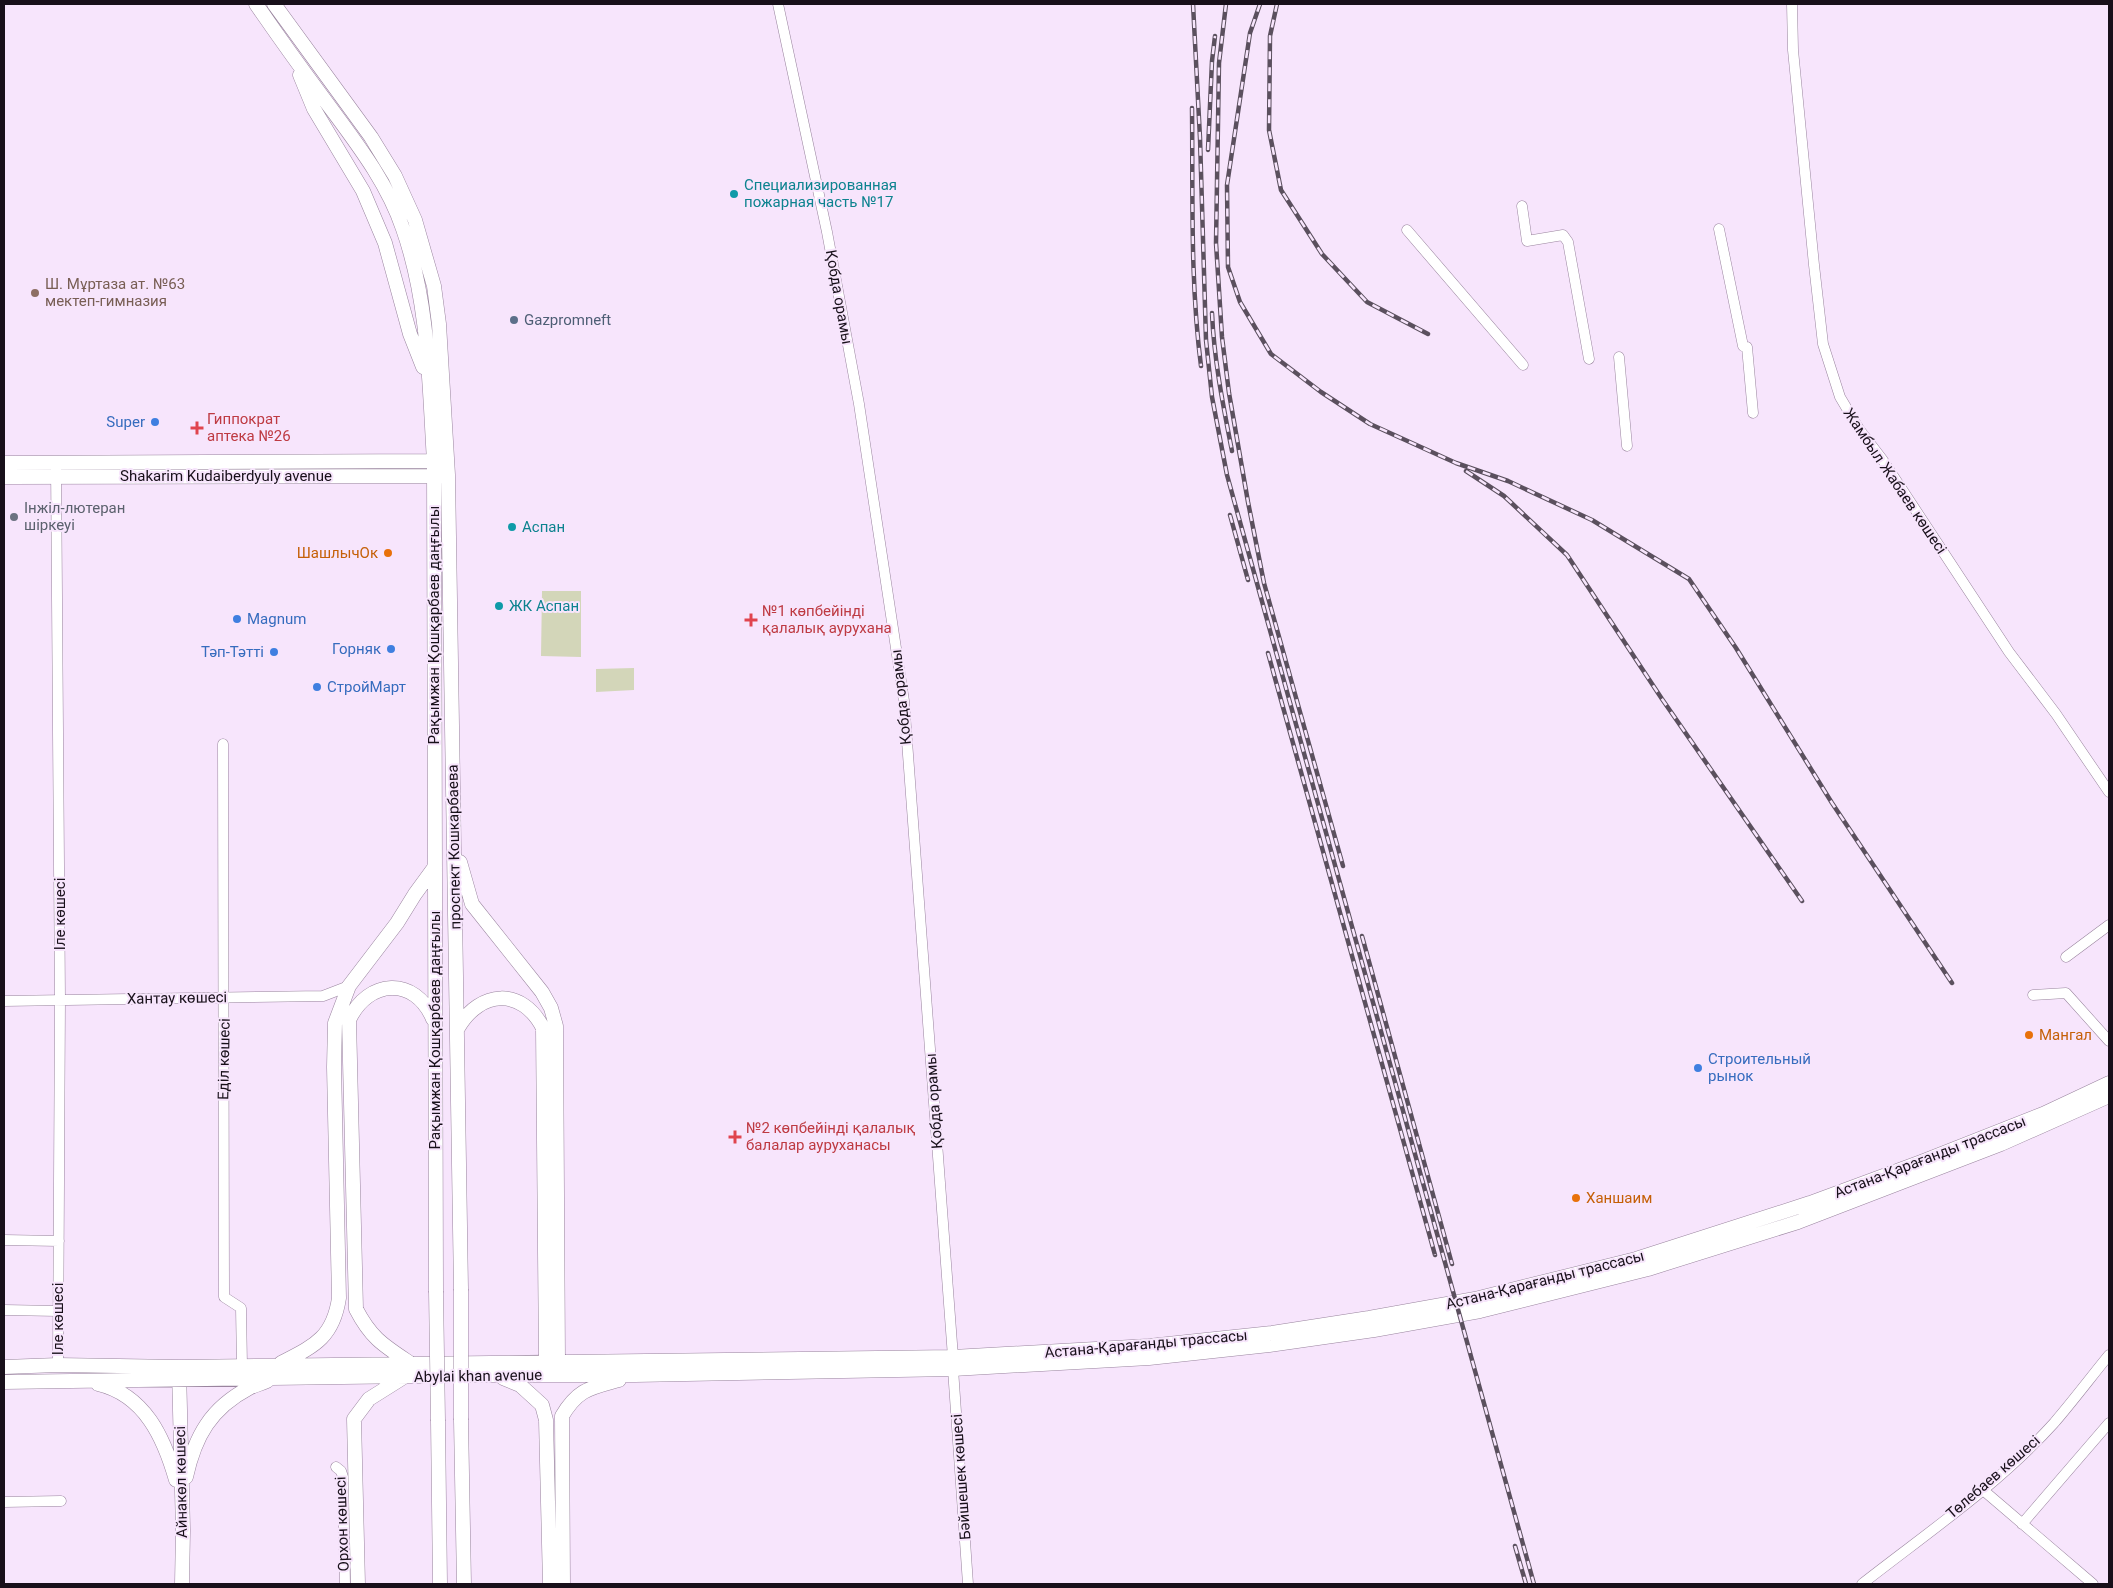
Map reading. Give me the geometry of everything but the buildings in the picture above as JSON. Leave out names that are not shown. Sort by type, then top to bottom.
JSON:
[{"type":"main road","points":[[256,4],[362,151],[385,188],[403,228],[418,281],[425,335],[428,381],[440,461]]},
{"type":"main road","points":[[274,4],[371,136],[395,176],[415,220],[434,286],[439,324],[441,476]]},
{"type":"main road","points":[[292,56],[314,109],[363,191],[385,243],[410,334],[428,381]]},
{"type":"main road","name":"Shakarim Kudaiberdyuly avenue","points":[[4,463],[440,461]]},
{"type":"main road","name":"Shakarim Kudaiberdyuly avenue","points":[[4,477],[441,476]]},
{"type":"main road","name":"проспект Кошкарбаева","points":[[441,476],[457,979]]},
{"type":"main road","name":"Рақымжан Қошқарбаев даңғылы","points":[[440,1584],[436,1291],[434,868],[441,476]]},
{"type":"main road","points":[[454,845],[472,904],[542,992],[551,1008],[556,1026],[552,1362]]},
{"type":"main road","points":[[182,1505],[193,1450],[208,1422],[226,1402],[252,1387],[322,1340],[337,1314],[339,1298],[334,1067],[335,1023],[349,986],[397,922],[434,868]]},
{"type":"main road","name":"Рақымжан Қошқарбаев даңғылы","points":[[457,979],[464,1584]]},
{"type":"main road","points":[[358,1584],[354,1419],[369,1399],[408,1370],[366,1329],[356,1309],[349,1020],[355,1008],[364,997],[376,990],[397,989],[416,996],[426,1006],[433,1018],[434,1032]]},
{"type":"main road","points":[[458,1028],[464,1017],[473,1008],[490,998],[514,1000],[525,1006],[536,1015],[542,1028],[552,1362]]},
{"type":"main road","name":"Астана-Қарағанды трассасы","points":[[953,1363],[1272,1333],[1475,1299],[1636,1259],[1810,1203],[2020,1123],[2109,1083]]},
{"type":"main road","name":"Астана-Қарағанды трассасы","points":[[953,1363],[1149,1358],[1269,1345],[1374,1330],[1480,1311],[1648,1269],[1798,1222],[2001,1144],[2109,1096]]},
{"type":"main road","name":"Abylai khan avenue","points":[[4,1367],[58,1365],[179,1373],[408,1370],[552,1362],[953,1363]]},
{"type":"main road","name":"Abylai khan avenue","points":[[408,1370],[485,1375],[635,1375],[953,1363]]},
{"type":"main road","name":"Abylai khan avenue","points":[[4,1382],[83,1380],[242,1366],[274,1372]]},
{"type":"main road","name":"Айнакөл көшесі","points":[[179,1373],[182,1584]]},
{"type":"main road","points":[[485,1375],[507,1379],[520,1384],[542,1404],[546,1420],[550,1584]]},
{"type":"main road","points":[[563,1584],[562,1416],[571,1400],[586,1390],[635,1375]]},
{"type":"main road","points":[[83,1380],[122,1392],[143,1410],[154,1425],[171,1462],[182,1505]]},
{"type":"street","name":"Қобда орамы","points":[[778,4],[827,232],[861,418],[904,700],[953,1363]]},
{"type":"street","name":"Жамбыл Жабаев көшесі","points":[[1792,4],[1793,50],[1823,344],[1840,398],[2009,652],[2056,714],[2109,792]]},
{"type":"street","points":[[1522,206],[1527,241],[1563,235],[1568,242],[1589,359]]},
{"type":"street","points":[[1719,229],[1745,346],[1753,413]]},
{"type":"street","points":[[1407,230],[1523,365]]},
{"type":"street","points":[[1619,357],[1626,446]]},
{"type":"street","name":"Іле көшесі","points":[[56,463],[60,1000],[58,1365]]},
{"type":"street","name":"Еділ көшесі","points":[[223,744],[224,998],[222,1200],[224,1296],[240,1308],[242,1366]]},
{"type":"street","points":[[2066,957],[2109,925]]},
{"type":"street","name":"Хантау көшесі","points":[[4,1001],[323,996],[349,986]]},
{"type":"street","points":[[2034,995],[2066,993],[2109,1041]]},
{"type":"street","points":[[4,1240],[59,1241]]},
{"type":"street","points":[[4,1310],[58,1311]]},
{"type":"street","name":"Төлебаев көшесі","points":[[1862,1584],[1982,1490],[2053,1423],[2109,1355]]},
{"type":"street","name":"Бәйшешек көшесі","points":[[953,1363],[968,1584]]},
{"type":"street","points":[[2022,1524],[2109,1422]]},
{"type":"street","name":"Орхон көшесі","points":[[336,1466],[341,1471],[343,1477],[345,1584]]},
{"type":"street","points":[[1982,1490],[2094,1584]]},
{"type":"street","points":[[4,1502],[61,1501]]},
{"type":"green space","points":[[542,591],[581,591],[581,657],[541,656]]},
{"type":"green space","points":[[634,668],[634,690],[596,692],[596,669]]},
{"type":"railway","points":[[1193,4],[1200,138],[1206,340],[1212,397],[1227,475],[1534,1584]]},
{"type":"railway","points":[[1226,4],[1219,63],[1216,243],[1222,337],[1229,393],[1264,583],[1343,866]]},
{"type":"railway","points":[[1260,4],[1250,33],[1227,185],[1228,267],[1240,302],[1271,354],[1321,392],[1370,424],[1456,463],[1508,481],[1592,520],[1689,579],[1736,648],[1832,803],[1952,983]]},
{"type":"railway","points":[[1277,4],[1270,36],[1269,130],[1281,190],[1322,254],[1367,302],[1428,334]]},
{"type":"railway","points":[[1208,150],[1215,36]]},
{"type":"railway","points":[[1192,108],[1195,302],[1201,366]]},
{"type":"railway","points":[[1212,313],[1222,400],[1232,451]]},
{"type":"railway","points":[[1466,471],[1504,496],[1567,555],[1662,699],[1802,901]]},
{"type":"railway","points":[[1230,515],[1248,580]]},
{"type":"railway","points":[[1268,653],[1435,1255]]},
{"type":"railway","points":[[1362,936],[1452,1264]]},
{"type":"railway","points":[[1515,1546],[1526,1584]]},
{"type":"place","name":"Специализированная пожарная часть №17","points":[[734,194]]},
{"type":"place","name":"Ш. Мұртаза ат. №63 мектеп-гимназия","points":[[35,293]]},
{"type":"place","name":"Gazpromneft","points":[[514,320]]},
{"type":"place","name":"Super","points":[[155,422]]},
{"type":"place","name":"Гиппократ аптека №26","points":[[197,428]]},
{"type":"place","name":"Інжіл-лютеран шіркеуі","points":[[14,517]]},
{"type":"place","name":"Аспан","points":[[512,527]]},
{"type":"place","name":"ШашлычОк","points":[[388,553]]},
{"type":"place","name":"ЖК Аспан","points":[[499,606]]},
{"type":"place","name":"Magnum","points":[[237,619]]},
{"type":"place","name":"№1 көпбейінді қалалық аурухана","points":[[751,620]]},
{"type":"place","name":"Горняк","points":[[391,649]]},
{"type":"place","name":"Тәп-Тәтті","points":[[274,652]]},
{"type":"place","name":"СтройМарт","points":[[317,687]]},
{"type":"place","name":"Мангал","points":[[2029,1035]]},
{"type":"place","name":"Строительный рынок","points":[[1698,1068]]},
{"type":"place","name":"№2 көпбейінді қалалық балалар ауруханасы","points":[[735,1137]]},
{"type":"place","name":"Ханшаим","points":[[1576,1198]]}]
